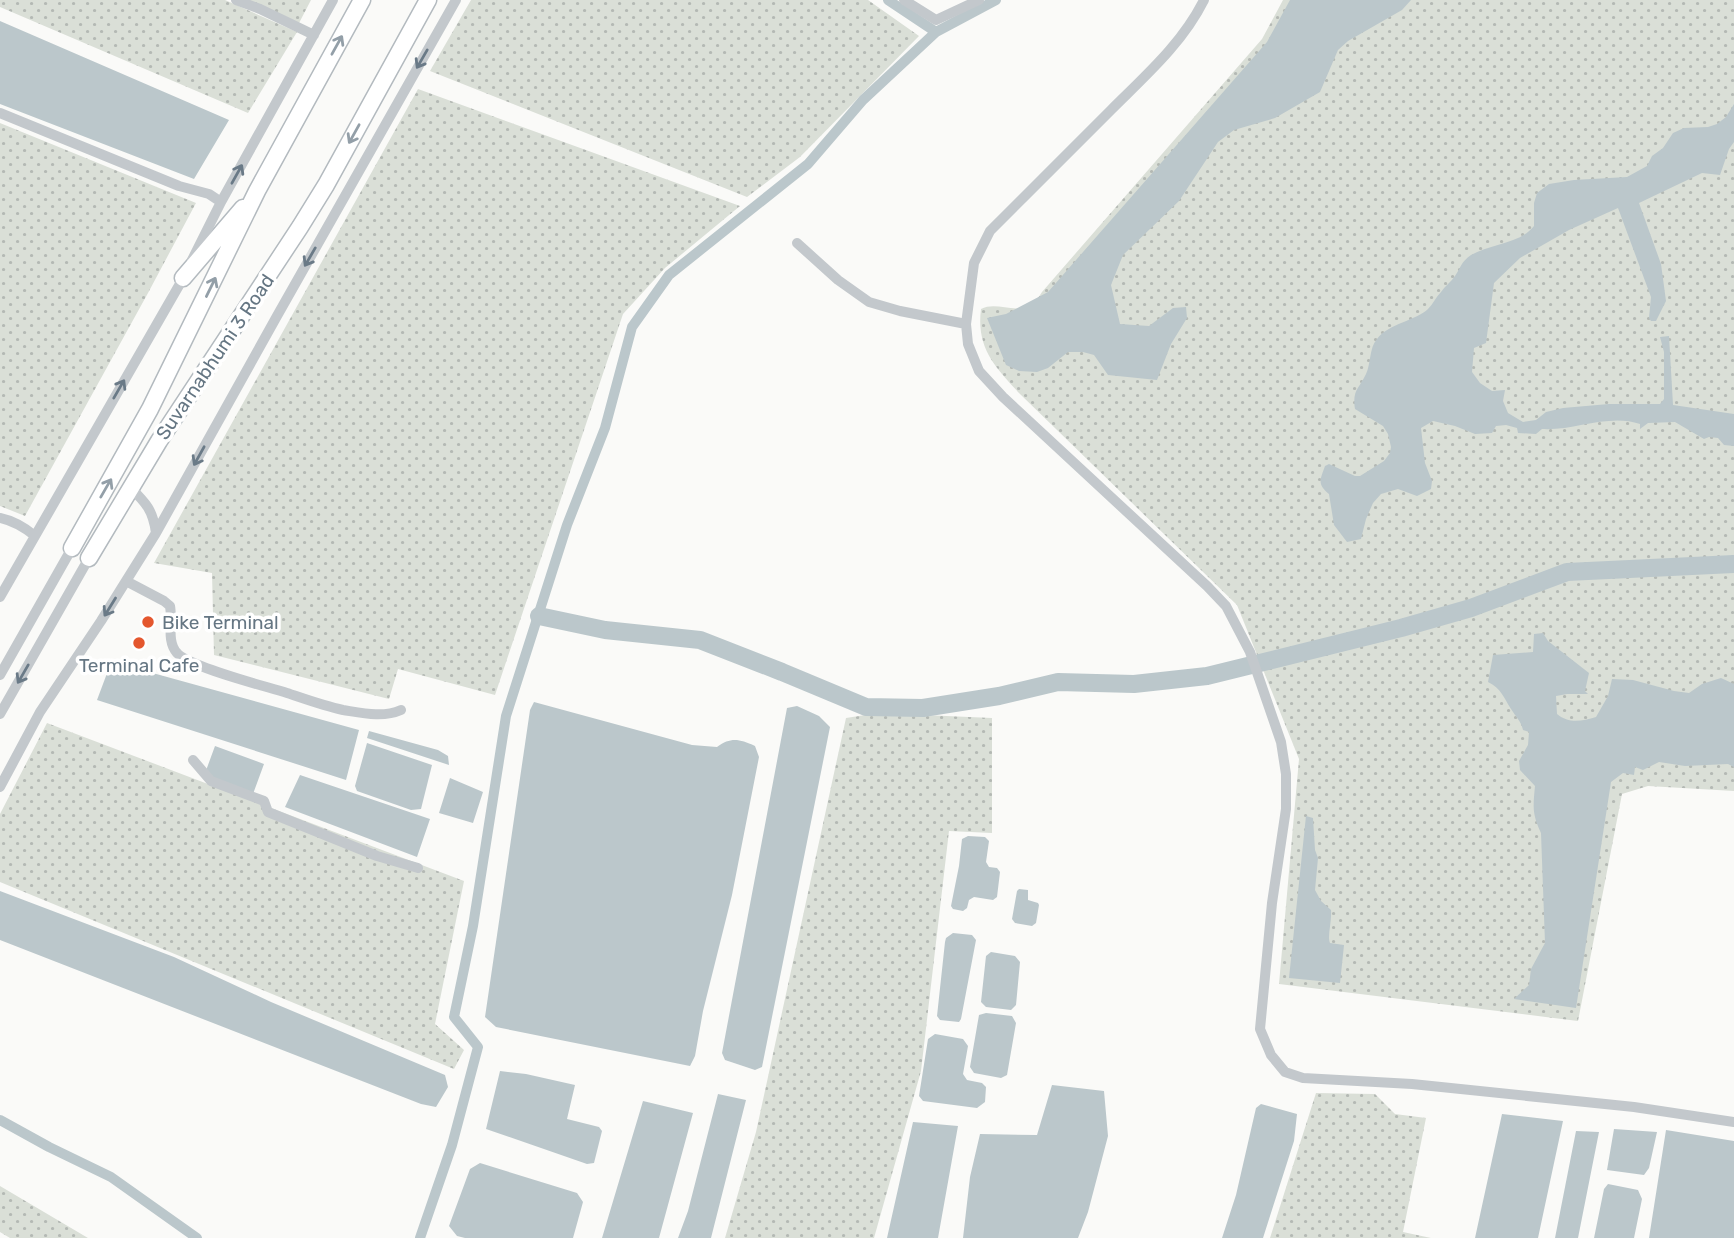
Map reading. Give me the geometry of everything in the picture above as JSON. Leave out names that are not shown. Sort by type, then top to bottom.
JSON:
[{"type":"main road","name":"Suvarnabhumi 3 Road","points":[[72,548],[150,410],[257,191],[362,0]]},
{"type":"main road","name":"Suvarnabhumi 3 Road","points":[[89,558],[130,487],[313,206],[428,0]]},
{"type":"main road","points":[[183,278],[257,191]]},
{"type":"street","points":[[236,0],[314,35]]},
{"type":"street","points":[[0,597],[183,278],[333,0]]},
{"type":"street","points":[[0,787],[40,712],[156,533],[456,0]]},
{"type":"street","points":[[904,0],[936,20],[979,0]]},
{"type":"street","points":[[1204,0],[1190,26],[1143,79],[990,231],[974,263],[966,324],[968,344],[979,371],[998,392],[1207,586],[1226,607],[1250,652],[1281,742],[1286,774],[1286,809],[1272,903],[1260,1029],[1271,1055],[1285,1072],[1303,1078],[1412,1084],[1634,1107],[1734,1122]]},
{"type":"street","points":[[0,113],[179,186],[201,191],[222,202]]},
{"type":"street","points":[[797,243],[838,280],[869,302],[966,324]]},
{"type":"street","points":[[130,487],[147,503],[154,519],[156,533]]},
{"type":"street","points":[[0,518],[22,526],[35,536]]},
{"type":"street","name":"Suvarnabhumi 3 Road","points":[[0,674],[72,548]]},
{"type":"street","name":"Suvarnabhumi 3 Road","points":[[0,714],[89,558]]},
{"type":"street","points":[[126,581],[170,606],[171,641],[175,652],[184,659],[339,709],[377,714],[392,714],[401,710]]},
{"type":"street","points":[[193,761],[211,781],[264,801],[268,812],[377,856],[418,867]]},
{"type":"shaded area","points":[[0,0],[225,0],[297,32],[248,113],[0,7]]},
{"type":"shaded area","points":[[244,0],[311,0],[298,25]]},
{"type":"shaded area","points":[[471,0],[868,0],[919,36],[800,157],[747,197],[430,71]]},
{"type":"shaded area","points":[[1283,0],[1734,0],[1734,791],[1648,786],[1622,794],[1578,1021],[1279,984],[1299,759],[1237,605],[1020,394],[995,366],[981,335],[981,309],[996,306],[1020,308],[1035,301],[1262,39]]},
{"type":"shaded area","points":[[1290,0],[1411,0],[1402,10],[1348,41],[1338,50],[1320,92],[1275,118],[1234,130],[1218,142],[1179,201],[1123,255],[1111,285],[1120,324],[1149,326],[1173,308],[1186,307],[1187,318],[1171,344],[1157,380],[1108,375],[1094,355],[1083,352],[1068,352],[1048,368],[1037,372],[1019,371],[1006,365],[987,318],[1006,314],[1048,292],[1267,42]]},
{"type":"shaded area","points":[[0,21],[229,120],[194,179],[0,104]]},
{"type":"shaded area","points":[[418,89],[740,206],[665,268],[623,314],[495,695],[398,669],[389,699],[214,655],[212,573],[154,563]]},
{"type":"shaded area","points":[[1734,104],[1734,142],[1720,175],[1702,173],[1639,203],[1661,264],[1666,301],[1656,321],[1649,318],[1651,297],[1618,208],[1569,230],[1520,258],[1494,283],[1486,343],[1474,348],[1472,372],[1480,383],[1492,391],[1505,390],[1503,401],[1508,413],[1523,422],[1536,420],[1546,412],[1563,408],[1609,404],[1660,404],[1664,399],[1664,352],[1660,337],[1669,336],[1673,405],[1734,414],[1734,446],[1724,445],[1718,438],[1704,439],[1675,422],[1648,423],[1640,429],[1640,424],[1628,421],[1604,421],[1542,429],[1536,434],[1518,433],[1517,428],[1506,425],[1496,426],[1492,433],[1475,434],[1433,421],[1421,428],[1425,463],[1432,481],[1431,489],[1417,496],[1398,489],[1381,494],[1373,503],[1361,539],[1347,542],[1334,525],[1329,494],[1321,484],[1321,478],[1325,466],[1329,464],[1360,476],[1384,461],[1390,453],[1388,434],[1383,426],[1355,409],[1354,403],[1355,394],[1366,374],[1377,339],[1388,330],[1428,309],[1471,255],[1528,232],[1534,226],[1537,193],[1549,184],[1627,177],[1647,166],[1652,156],[1663,148],[1673,133],[1684,128],[1717,124],[1726,117]]},
{"type":"shaded area","points":[[0,123],[196,203],[25,516],[0,506]]},
{"type":"shaded area","points":[[1543,633],[1548,641],[1589,673],[1585,691],[1588,694],[1556,696],[1557,714],[1566,719],[1596,717],[1608,696],[1612,679],[1633,680],[1689,693],[1702,684],[1721,678],[1734,684],[1734,767],[1728,764],[1685,766],[1659,762],[1643,770],[1635,767],[1634,775],[1623,773],[1611,782],[1576,1008],[1514,999],[1529,985],[1531,969],[1545,943],[1541,833],[1534,810],[1535,786],[1520,770],[1519,761],[1528,745],[1529,732],[1523,730],[1502,694],[1488,682],[1493,655],[1533,652],[1534,634]]},
{"type":"shaded area","points":[[120,664],[359,730],[346,780],[97,700],[109,668],[117,672]]},
{"type":"shaded area","points":[[534,702],[692,745],[717,747],[735,740],[755,746],[759,757],[732,895],[703,1011],[695,1056],[690,1066],[496,1027],[485,1017],[530,710]]},
{"type":"shaded area","points":[[797,706],[819,716],[830,727],[762,1067],[755,1070],[725,1060],[722,1053],[787,708]]},
{"type":"shaded area","points":[[878,713],[992,718],[992,833],[949,831],[921,1071],[874,1238],[725,1238],[756,1132],[846,718]]},
{"type":"shaded area","points":[[47,723],[464,881],[435,1024],[464,1050],[454,1069],[0,882],[0,814]]},
{"type":"shaded area","points":[[369,731],[438,750],[448,756],[449,765],[367,738]]},
{"type":"shaded area","points":[[367,743],[432,765],[421,809],[411,810],[357,791],[355,786]]},
{"type":"shaded area","points":[[215,746],[264,764],[253,794],[204,776]]},
{"type":"shaded area","points":[[300,775],[430,819],[417,857],[285,807]]},
{"type":"shaded area","points":[[450,778],[483,792],[473,823],[439,813]]},
{"type":"shaded area","points":[[1306,816],[1313,818],[1318,858],[1315,890],[1321,901],[1331,910],[1330,943],[1344,945],[1340,983],[1289,978]]},
{"type":"shaded area","points":[[968,836],[985,837],[989,841],[986,862],[989,867],[997,868],[1000,872],[997,897],[993,900],[974,897],[963,911],[951,906],[962,839]]},
{"type":"shaded area","points":[[1019,889],[1028,890],[1028,900],[1039,905],[1036,923],[1032,926],[1015,923],[1012,919]]},
{"type":"shaded area","points":[[0,891],[174,957],[271,1002],[445,1075],[448,1087],[436,1107],[421,1104],[0,940]]},
{"type":"shaded area","points":[[953,933],[972,935],[976,940],[959,1022],[940,1020],[937,1016],[945,942]]},
{"type":"shaded area","points":[[991,952],[1015,956],[1020,962],[1016,1005],[1011,1010],[986,1007],[981,1002],[986,956]]},
{"type":"shaded area","points":[[986,1013],[1012,1016],[1016,1023],[1007,1075],[1001,1078],[974,1073],[970,1067],[979,1015]]},
{"type":"shaded area","points":[[935,1034],[963,1039],[968,1046],[963,1074],[967,1080],[982,1083],[986,1087],[985,1102],[977,1108],[923,1101],[919,1096],[928,1039]]},
{"type":"shaded area","points":[[500,1071],[575,1085],[567,1119],[599,1127],[602,1131],[594,1163],[587,1164],[486,1129]]},
{"type":"shaded area","points":[[1052,1085],[1104,1091],[1108,1136],[1088,1212],[1078,1238],[963,1238],[970,1177],[980,1134],[1037,1135]]},
{"type":"shaded area","points":[[1316,1093],[1375,1094],[1395,1114],[1426,1118],[1403,1232],[1431,1238],[1270,1238]]},
{"type":"shaded area","points":[[718,1094],[746,1100],[711,1238],[678,1238],[688,1211]]},
{"type":"shaded area","points":[[643,1101],[693,1113],[659,1238],[602,1238]]},
{"type":"shaded area","points":[[1261,1104],[1297,1114],[1294,1141],[1263,1238],[1222,1238],[1236,1195],[1256,1108]]},
{"type":"shaded area","points":[[1502,1114],[1563,1121],[1538,1238],[1475,1238]]},
{"type":"shaded area","points":[[913,1122],[958,1126],[938,1238],[887,1238]]},
{"type":"shaded area","points":[[1614,1129],[1657,1132],[1649,1168],[1644,1175],[1607,1170]]},
{"type":"shaded area","points":[[1666,1130],[1734,1141],[1734,1238],[1649,1238]]},
{"type":"shaded area","points":[[1576,1131],[1599,1132],[1578,1238],[1555,1238]]},
{"type":"shaded area","points":[[480,1163],[577,1193],[583,1202],[573,1238],[457,1236],[449,1226],[470,1169]]},
{"type":"shaded area","points":[[1608,1184],[1638,1190],[1642,1199],[1634,1238],[1594,1238],[1604,1189]]},
{"type":"shaded area","points":[[0,1186],[88,1238],[10,1238],[0,1232]]},
{"type":"waterway","points":[[888,0],[936,32]]},
{"type":"waterway","points":[[420,1238],[452,1145],[478,1047],[454,1017],[473,926],[506,716],[567,525],[605,428],[632,327],[669,275],[808,164],[863,100],[936,32],[996,0]]},
{"type":"waterway","points":[[539,616],[605,630],[700,640],[866,707],[923,708],[999,696],[1058,682],[1134,684],[1207,676],[1471,608],[1567,572],[1734,564]]},
{"type":"waterway","points":[[0,1120],[111,1177],[197,1238]]},
{"type":"place","name":"Bike Terminal","points":[[148,622]]},
{"type":"place","name":"Terminal Cafe","points":[[139,643]]}]
